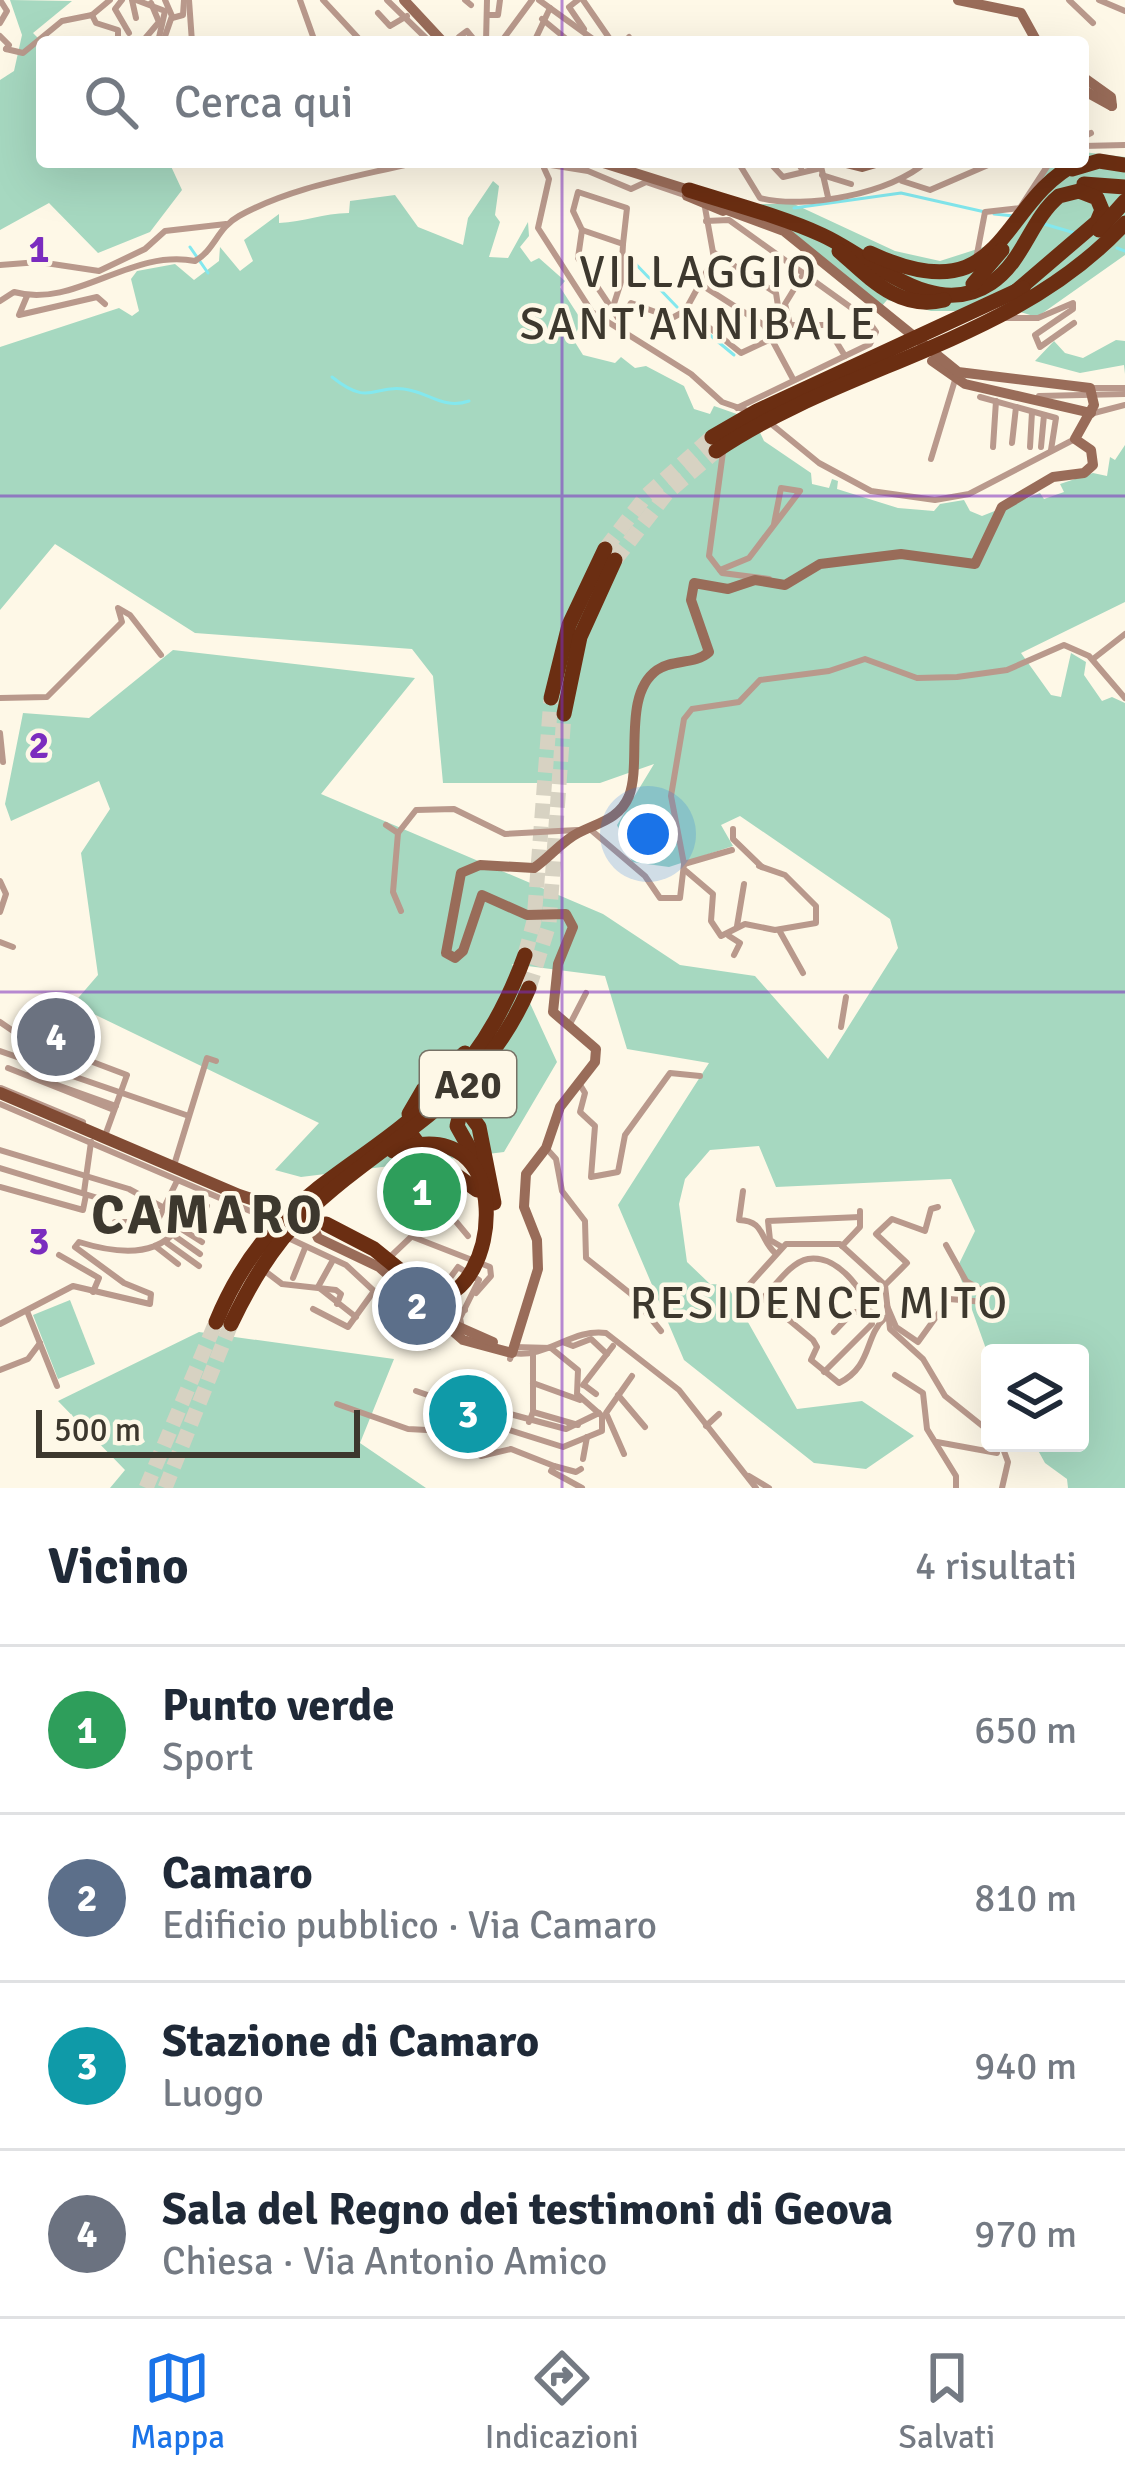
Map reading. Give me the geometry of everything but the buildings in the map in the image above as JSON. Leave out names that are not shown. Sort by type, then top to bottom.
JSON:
[{"type":"highway","points":[[1089,162],[1125,164]]},
{"type":"highway","points":[[1089,162],[1125,164]]},
{"type":"highway","points":[[689,190],[817,228],[902,266],[935,271],[961,267],[999,245],[1052,182],[1071,168]]},
{"type":"highway","points":[[973,284],[1064,173],[1075,168]]},
{"type":"highway","points":[[817,228],[911,282],[964,291],[1007,265],[1057,192],[1079,183],[1125,188]]},
{"type":"highway","points":[[689,190],[833,240],[910,285],[954,296],[976,291],[1005,272],[1059,196],[1079,191],[1096,198],[1102,210],[1097,222],[1028,296]]},
{"type":"highway","points":[[1028,296],[1125,201]]},
{"type":"highway","points":[[1028,296],[1125,223]]},
{"type":"highway","points":[[795,226],[821,238],[893,294],[921,303],[944,300]]},
{"type":"highway","points":[[717,447],[773,403],[1075,278],[1125,239]]},
{"type":"highway","points":[[551,698],[569,625],[608,558],[580,637],[564,714]]},
{"type":"highway","name":"A20","points":[[492,1186],[461,1138],[457,1118],[463,1100],[514,1029],[530,988],[478,1073],[372,1149],[308,1192],[254,1252],[224,1323],[274,1250],[309,1210],[372,1149],[442,1091],[493,1026],[525,955]]},
{"type":"highway","points":[[372,1149],[493,1026]]},
{"type":"highway","points":[[464,1105],[479,1127],[492,1186],[493,1229],[479,1246]]},
{"type":"highway","points":[[321,1228],[375,1256],[432,1301],[446,1301],[465,1290],[485,1208],[478,1191],[424,1152],[412,1135],[408,1109]]},
{"type":"highway","points":[[372,1149],[429,1142],[463,1154],[486,1200],[479,1246]]},
{"type":"main road","points":[[0,1096],[231,1198],[321,1228]]},
{"type":"street","points":[[0,0],[2,17]]},
{"type":"street","points":[[44,36],[62,21],[92,15],[110,0]]},
{"type":"street","points":[[122,0],[116,9],[129,33]]},
{"type":"street","points":[[136,18],[134,0],[151,3],[166,13],[162,36]]},
{"type":"street","points":[[165,0],[172,18]]},
{"type":"street","points":[[164,36],[172,18],[184,13],[186,0]]},
{"type":"street","points":[[186,0],[191,36]]},
{"type":"street","points":[[300,0],[310,36]]},
{"type":"street","points":[[322,0],[352,36]]},
{"type":"street","points":[[387,0],[425,36]]},
{"type":"street","points":[[408,0],[446,36]]},
{"type":"street","points":[[486,36],[487,0]]},
{"type":"street","points":[[487,15],[498,15],[500,0]]},
{"type":"street","points":[[591,36],[568,7],[580,0],[607,36]]},
{"type":"street","points":[[958,0],[1021,13],[1034,36]]},
{"type":"street","points":[[1069,0],[1093,23]]},
{"type":"street","points":[[1099,0],[1125,11]]},
{"type":"street","points":[[147,36],[159,22],[151,3]]},
{"type":"street","points":[[543,3],[589,36]]},
{"type":"street","points":[[536,36],[543,3]]},
{"type":"street","points":[[507,36],[543,3]]},
{"type":"street","points":[[378,13],[389,26],[407,16]]},
{"type":"street","points":[[92,15],[95,23],[118,30],[118,36]]},
{"type":"street","points":[[542,19],[564,36]]},
{"type":"street","points":[[0,36],[9,45],[3,51]]},
{"type":"street","points":[[3,51],[23,53],[36,42]]},
{"type":"street","points":[[1089,81],[1112,97],[1118,108]]},
{"type":"street","points":[[1089,93],[1118,108]]},
{"type":"street","points":[[1089,139],[1125,145]]},
{"type":"street","points":[[0,265],[39,262],[97,272],[145,250],[165,231],[226,224],[302,190],[389,168]]},
{"type":"street","points":[[647,179],[631,189],[588,171],[544,168],[549,179],[538,211],[539,232],[588,308],[692,374],[722,403],[792,435],[813,457],[877,493],[935,500],[965,496],[1071,442],[1088,417],[1093,393]]},
{"type":"street","points":[[617,168],[689,190]]},
{"type":"street","points":[[618,323],[631,303],[672,318],[686,309],[713,252],[705,210],[689,190],[634,168]]},
{"type":"street","points":[[742,168],[764,200],[828,197],[902,181],[918,168]]},
{"type":"street","points":[[775,168],[783,177],[821,168],[850,184]]},
{"type":"street","points":[[821,168],[828,197]]},
{"type":"street","points":[[902,181],[930,190],[980,168]]},
{"type":"street","points":[[977,254],[985,212],[1020,208],[1046,168]]},
{"type":"street","points":[[612,310],[621,282],[627,208],[578,192],[573,211],[582,230],[578,258],[618,323]]},
{"type":"street","points":[[705,210],[720,210],[781,235],[918,345],[967,376],[1070,386],[1093,393]]},
{"type":"street","points":[[705,210],[729,220],[875,330],[872,342],[737,408]]},
{"type":"street","points":[[705,210],[784,231],[956,380],[996,401],[1056,418],[1052,449],[1039,459]]},
{"type":"street","points":[[0,301],[14,292],[27,296],[88,284],[172,255],[199,259],[226,224]]},
{"type":"street","points":[[582,230],[623,244]]},
{"type":"street","points":[[713,252],[774,290],[778,306],[764,325]]},
{"type":"street","points":[[790,325],[785,304],[804,273]]},
{"type":"street","points":[[700,284],[764,325],[793,379]]},
{"type":"street","points":[[27,296],[19,315],[97,297],[105,304]]},
{"type":"street","points":[[918,345],[981,316],[984,300]]},
{"type":"street","points":[[970,322],[1041,317],[1072,303],[1073,308],[1034,335],[1040,347],[1074,323]]},
{"type":"street","points":[[686,309],[741,353],[771,339]]},
{"type":"street","points":[[764,325],[826,325],[844,356]]},
{"type":"street","points":[[931,460],[956,380]]},
{"type":"street","points":[[1061,398],[1070,386]]},
{"type":"street","points":[[982,393],[1061,398],[1125,391]]},
{"type":"street","points":[[982,393],[1088,417],[1125,405]]},
{"type":"street","points":[[1061,398],[1066,412]]},
{"type":"street","points":[[993,447],[996,401]]},
{"type":"street","points":[[1012,443],[1016,407]]},
{"type":"street","points":[[1030,447],[1032,412]]},
{"type":"street","points":[[1041,447],[1044,415]]},
{"type":"street","points":[[514,1352],[538,1266],[537,1240],[524,1212],[525,1179],[546,1148],[557,1111],[595,1062],[596,1048],[552,1009],[558,964],[573,927],[566,914],[527,915],[482,895],[461,954],[451,957],[446,950],[461,873],[477,865],[534,868],[627,799],[636,713],[649,680],[658,668],[691,661],[705,638],[691,600],[694,583],[728,589],[755,580],[789,584],[820,564],[878,556],[909,554],[977,563],[1003,507],[1053,477],[1091,467],[1093,453],[1042,433]]},
{"type":"street","points":[[717,447],[709,556],[720,570],[764,576],[773,584]]},
{"type":"street","points":[[720,570],[749,558],[800,491],[781,488],[774,524]]},
{"type":"street","points":[[0,698],[47,697],[119,626],[118,608],[130,615],[161,655]]},
{"type":"street","points":[[1093,659],[1125,634]]},
{"type":"street","points":[[401,911],[392,892],[398,833],[416,810],[436,805],[505,834],[586,831],[642,873],[664,900],[682,896],[684,866],[671,790],[681,728],[692,710],[739,702],[760,680],[829,671],[865,659],[926,679],[1007,670],[1058,645],[1093,659],[1125,698]]},
{"type":"street","points":[[0,734],[3,763]]},
{"type":"street","points":[[386,825],[398,833]]},
{"type":"street","points":[[733,829],[733,839],[762,868],[785,874],[818,911],[816,922],[779,930],[736,926]]},
{"type":"street","points":[[684,866],[732,850]]},
{"type":"street","points":[[684,866],[693,881],[713,893],[711,924],[718,934],[728,934],[740,944],[734,955]]},
{"type":"street","points":[[0,881],[6,894],[0,912]]},
{"type":"street","points":[[728,934],[736,926],[744,884]]},
{"type":"street","points":[[779,930],[803,973]]},
{"type":"street","points":[[0,942],[13,947]]},
{"type":"street","points":[[569,1026],[586,993]]},
{"type":"street","points":[[841,1027],[846,998]]},
{"type":"street","points":[[0,1036],[2,1024],[127,1075],[106,1133]]},
{"type":"street","points":[[29,1038],[8,1068],[115,1108]]},
{"type":"street","points":[[49,1067],[56,1047]]},
{"type":"street","points":[[0,1051],[186,1115]]},
{"type":"street","points":[[175,1162],[206,1058],[216,1061]]},
{"type":"street","points":[[76,1077],[82,1059]]},
{"type":"street","points":[[579,1083],[585,1093],[579,1109],[595,1126],[591,1177],[601,1179],[618,1172],[626,1133],[670,1073],[700,1076]]},
{"type":"street","points":[[0,1096],[279,1203],[321,1228],[459,1331],[514,1352],[554,1347],[595,1332],[608,1334],[675,1387],[755,1488]]},
{"type":"street","points":[[0,1096],[176,1181],[391,1256],[437,1292],[463,1267],[479,1280],[465,1290]]},
{"type":"street","points":[[0,1187],[83,1210],[91,1142]]},
{"type":"street","points":[[546,1148],[556,1159],[562,1191],[585,1221],[586,1258],[631,1294],[661,1331]]},
{"type":"street","points":[[0,1150],[164,1208]]},
{"type":"street","points":[[0,1168],[111,1202]]},
{"type":"street","points":[[115,1222],[157,1222],[176,1181]]},
{"type":"street","points":[[0,1324],[71,1287],[147,1305],[153,1298],[76,1252],[77,1243],[105,1250],[166,1244],[183,1230],[199,1190]]},
{"type":"street","points":[[391,1256],[434,1213],[443,1190]]},
{"type":"street","points":[[742,1191],[739,1220],[753,1220],[779,1250]]},
{"type":"street","points":[[195,1202],[207,1206]]},
{"type":"street","points":[[885,1285],[907,1263],[876,1234],[892,1219],[925,1231],[932,1209],[938,1207]]},
{"type":"street","points":[[434,1213],[453,1217],[479,1246]]},
{"type":"street","points":[[779,1250],[770,1240],[768,1221],[860,1214],[860,1227],[842,1246]]},
{"type":"street","points":[[183,1230],[202,1242]]},
{"type":"street","points":[[313,1309],[345,1328],[356,1317],[374,1291],[333,1258],[282,1235],[265,1272],[282,1284],[341,1294],[337,1304],[356,1317]]},
{"type":"street","points":[[176,1237],[200,1254]]},
{"type":"street","points":[[413,1237],[490,1267],[491,1276],[465,1290]]},
{"type":"street","points":[[812,1243],[842,1246],[885,1285],[886,1303],[885,1318],[877,1325],[868,1357],[846,1380],[835,1382],[811,1360],[817,1347],[813,1340],[748,1286],[779,1250],[812,1243]]},
{"type":"street","points":[[166,1244],[199,1265]]},
{"type":"street","points":[[886,1303],[896,1327],[918,1342],[949,1300],[985,1302],[987,1293],[966,1281],[946,1245]]},
{"type":"street","points":[[155,1259],[156,1248]]},
{"type":"street","points":[[156,1248],[178,1264]]},
{"type":"street","points":[[293,1278],[305,1248]]},
{"type":"street","points":[[59,1256],[99,1278],[93,1292]]},
{"type":"street","points":[[318,1287],[333,1258]]},
{"type":"street","points":[[763,1298],[792,1268],[813,1258],[826,1260],[866,1295],[872,1324],[824,1372]]},
{"type":"street","points":[[813,1258],[814,1275]]},
{"type":"street","points":[[459,1331],[465,1290]]},
{"type":"street","points":[[394,1314],[465,1310]]},
{"type":"street","points":[[429,1347],[431,1311]]},
{"type":"street","points":[[28,1312],[57,1386]]},
{"type":"street","points":[[834,1332],[853,1312],[871,1312]]},
{"type":"street","points":[[885,1318],[923,1359],[945,1396],[981,1425]]},
{"type":"street","points":[[566,1342],[573,1346],[591,1339],[610,1350],[577,1393],[603,1416],[624,1454]]},
{"type":"street","points":[[0,1370],[28,1359],[40,1343]]},
{"type":"street","points":[[554,1347],[579,1371],[582,1384],[596,1394]]},
{"type":"street","points":[[529,1422],[533,1352]]},
{"type":"street","points":[[895,1375],[923,1393],[927,1429],[956,1476],[956,1488]]},
{"type":"street","points":[[416,1391],[557,1446],[602,1431],[603,1416],[632,1376]]},
{"type":"street","points":[[533,1384],[582,1400]]},
{"type":"street","points":[[618,1395],[632,1418],[645,1426]]},
{"type":"street","points":[[337,1404],[408,1429],[446,1431],[481,1456],[507,1448],[554,1466],[582,1464],[586,1437]]},
{"type":"street","points":[[533,1412],[560,1423]]},
{"type":"street","points":[[510,1414],[544,1425],[578,1425],[603,1416]]},
{"type":"street","points":[[706,1426],[719,1414]]},
{"type":"street","points":[[544,1425],[546,1415]]},
{"type":"street","points":[[937,1442],[997,1453]]},
{"type":"street","points":[[1003,1488],[1008,1466],[1004,1452]]},
{"type":"street","points":[[554,1466],[554,1476],[582,1488]]},
{"type":"street","points":[[746,1475],[769,1488]]},
{"type":"green space","points":[[10,0],[72,1],[33,33],[36,168],[172,168],[182,190],[150,232],[98,253],[49,203],[0,230],[0,80],[14,71],[22,35]]},
{"type":"green space","points":[[1089,153],[1125,157],[1125,255],[1037,317],[986,302],[961,311],[931,311],[887,300],[881,307],[759,204],[794,204],[895,251],[940,261],[990,245],[1049,168],[1089,168]]},
{"type":"green space","points":[[493,181],[499,186],[495,215],[500,222],[489,257],[508,258],[528,222],[529,236],[520,247],[531,262],[539,258],[565,281],[560,287],[582,321],[573,339],[583,355],[615,363],[621,357],[635,368],[646,366],[684,386],[694,409],[710,414],[714,406],[754,420],[764,441],[811,473],[812,484],[829,488],[832,479],[838,481],[837,489],[898,508],[934,511],[940,504],[964,500],[970,511],[982,516],[1040,493],[1044,499],[1064,492],[1060,484],[1093,473],[1107,476],[1110,457],[1115,460],[1125,445],[1125,602],[1021,653],[1051,695],[1061,697],[1071,653],[1086,662],[1084,675],[1102,701],[1112,697],[1125,703],[1125,1488],[1068,1488],[1067,1479],[1045,1463],[1039,1452],[1089,1452],[1089,1344],[984,1344],[957,1268],[975,1231],[951,1179],[776,1187],[759,1146],[710,1150],[685,1179],[679,1204],[687,1262],[710,1284],[727,1285],[797,1409],[862,1401],[914,1436],[866,1469],[814,1463],[684,1360],[618,1205],[709,1063],[627,1049],[605,976],[512,964],[557,1062],[504,1152],[301,1177],[275,1170],[319,1123],[73,1004],[98,975],[81,853],[110,809],[99,781],[11,821],[5,804],[23,713],[89,718],[173,650],[415,678],[321,794],[603,914],[680,965],[755,976],[828,1059],[898,948],[890,919],[740,816],[721,825],[733,846],[669,867],[632,862],[617,825],[654,764],[600,783],[443,783],[433,676],[412,649],[195,633],[55,544],[0,610],[0,347],[119,308],[132,316],[139,311],[131,279],[137,271],[175,264],[194,280],[219,261],[220,247],[240,271],[253,261],[244,240],[279,214],[279,223],[349,213],[350,201],[395,195],[418,227],[463,245],[468,218]]},
{"type":"green space","points":[[1116,340],[1125,341],[1125,374],[1124,365],[1080,373],[1035,361],[1054,341],[1065,353],[1083,358]]},
{"type":"green space","points":[[70,1300],[95,1364],[58,1379],[33,1315]]},
{"type":"green space","points":[[199,1332],[394,1359],[360,1443],[426,1488],[110,1488],[125,1470],[58,1401]]},
{"type":"waterway","points":[[794,208],[901,193],[985,212]]},
{"type":"waterway","points":[[994,214],[1014,216]]},
{"type":"waterway","points":[[1044,224],[1075,233]]},
{"type":"waterway","points":[[190,247],[208,273]]},
{"type":"waterway","points":[[1117,248],[1125,251]]},
{"type":"waterway","points":[[628,256],[677,307]]},
{"type":"waterway","points":[[687,316],[734,355]]},
{"type":"waterway","points":[[332,377],[364,393],[394,388],[444,402],[469,401]]},
{"type":"tunnel","points":[[605,549],[646,496],[712,437]]},
{"type":"tunnel","points":[[615,560],[667,493],[716,451]]},
{"type":"tunnel","points":[[525,955],[534,921],[551,698]]},
{"type":"tunnel","points":[[529,988],[549,924],[564,714]]},
{"type":"tunnel","points":[[146,1488],[216,1322]]},
{"type":"tunnel","points":[[165,1488],[231,1324]]},
{"type":"place","name":"Sala del Regno dei testimoni di Geova","points":[[56,1037]]},
{"type":"place","name":"Punto verde","points":[[422,1192]]},
{"type":"place","name":"Camaro","points":[[417,1306]]},
{"type":"place","name":"Stazione di Camaro","points":[[468,1414]]},
{"type":"district","name":"VILLAGGIO SANT'ANNIBALE","points":[[699,297]]},
{"type":"district","name":"CAMARO","points":[[208,1214]]},
{"type":"district","name":"RESIDENCE MITO","points":[[820,1302]]}]
